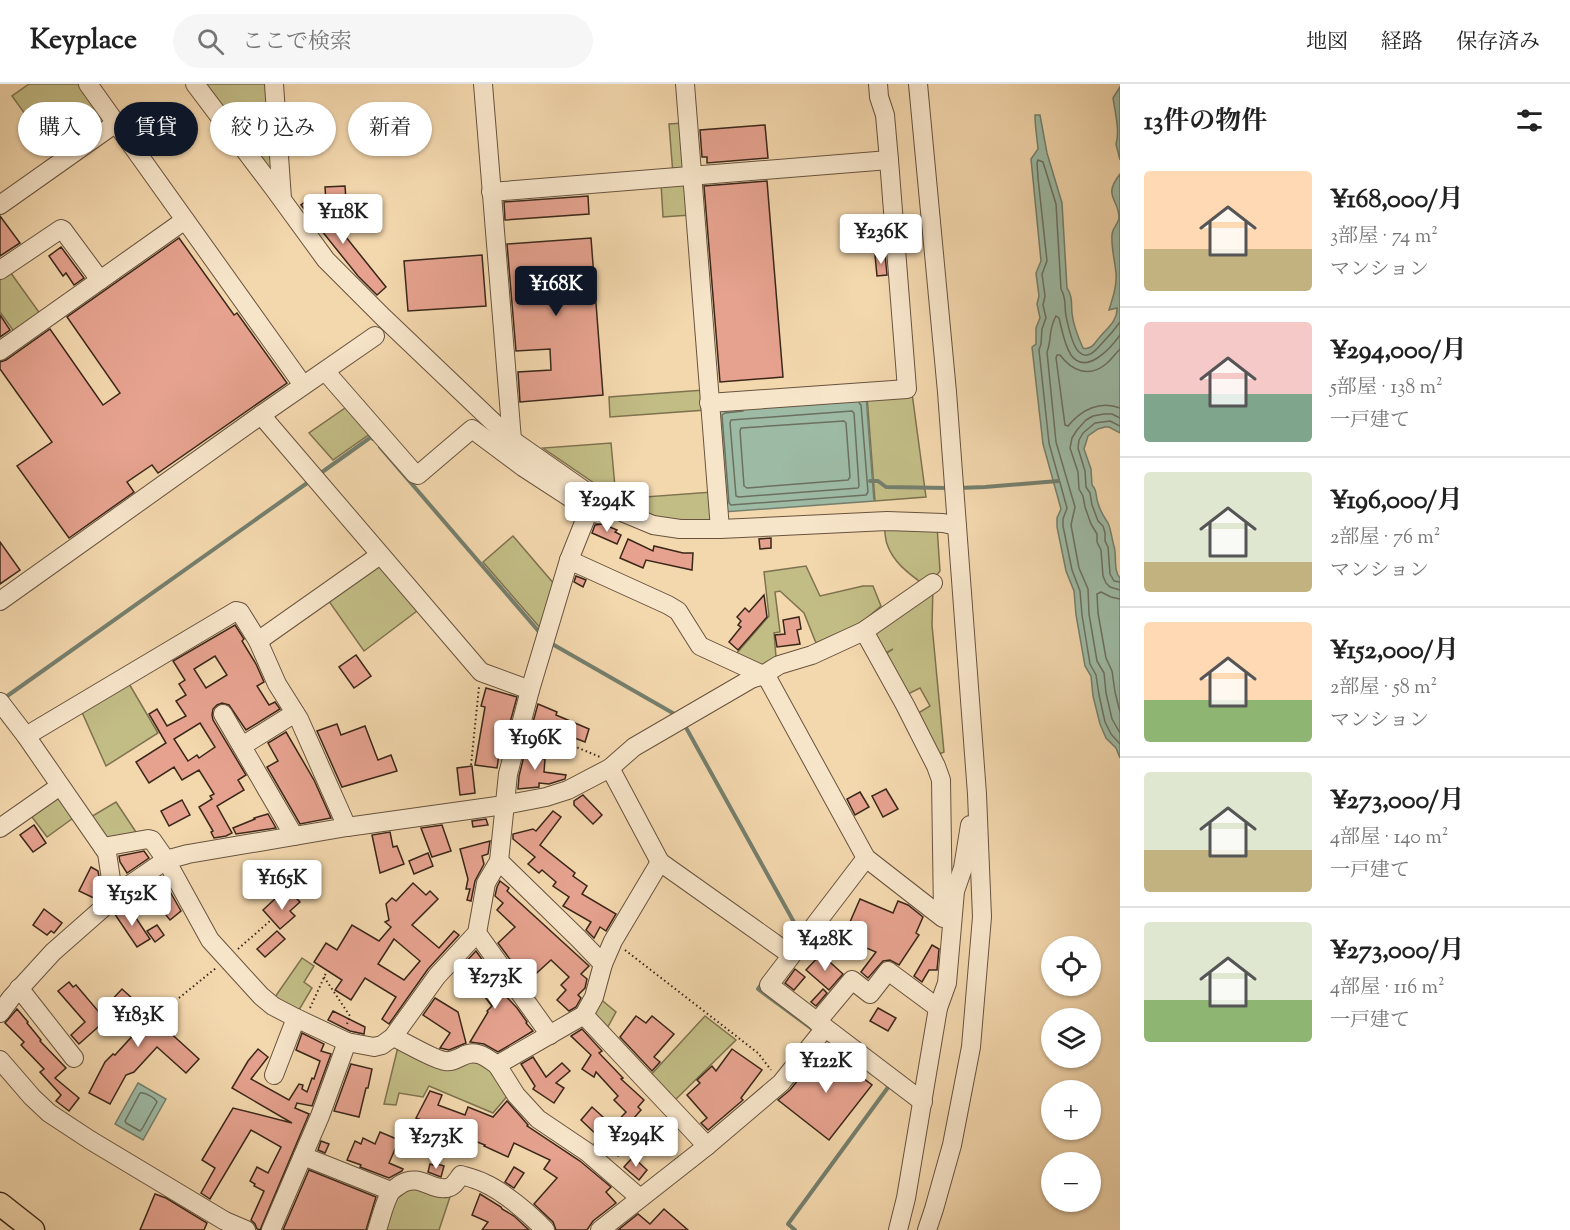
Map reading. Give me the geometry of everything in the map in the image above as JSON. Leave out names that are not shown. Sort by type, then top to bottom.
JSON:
[{"type":"main road","points":[[0,1204],[33,1230]]},
{"type":"street","points":[[88,84],[114,120]]},
{"type":"street","points":[[195,84],[326,260],[383,317],[512,440],[605,505],[653,525]]},
{"type":"street","points":[[274,84],[283,201]]},
{"type":"street","points":[[483,84],[512,440]]},
{"type":"street","points":[[685,84],[720,529]]},
{"type":"street","points":[[709,403],[907,389],[890,160],[885,115],[879,98],[878,84]]},
{"type":"street","points":[[918,84],[947,392],[977,794],[982,917],[971,1047],[951,1145],[927,1230]]},
{"type":"street","points":[[0,205],[114,124]]},
{"type":"street","points":[[139,156],[303,385]]},
{"type":"street","points":[[491,192],[890,160]]},
{"type":"street","points":[[0,351],[185,220]]},
{"type":"street","points":[[0,270],[61,229],[100,280]]},
{"type":"street","points":[[0,601],[375,336]]},
{"type":"street","points":[[325,371],[418,475],[472,429],[523,467],[589,510],[612,519],[637,524],[680,529],[887,521],[943,523],[957,526]]},
{"type":"street","points":[[261,415],[481,672],[530,690]]},
{"type":"street","points":[[103,848],[152,840],[166,860],[210,940],[233,954],[261,996],[273,1006],[303,1013],[374,1047],[382,1046],[393,1036],[437,976],[477,933],[486,883],[499,861],[508,774],[530,690],[569,560],[589,510]]},
{"type":"street","points":[[258,641],[380,555]]},
{"type":"street","points":[[569,560],[668,605],[678,611],[700,646],[763,675],[769,681],[867,858],[944,918],[941,780],[905,705],[864,631]]},
{"type":"street","points":[[0,1013],[19,988],[53,952],[128,886],[166,860],[188,854],[347,827],[504,805],[568,790],[634,747],[751,679],[864,631],[933,583]]},
{"type":"street","points":[[26,736],[236,611],[240,612],[258,641],[278,684],[295,713],[347,827]]},
{"type":"street","points":[[0,702],[107,853],[114,899]]},
{"type":"street","points":[[242,746],[295,713]]},
{"type":"street","points":[[223,714],[294,836]]},
{"type":"street","points":[[609,764],[660,862],[791,955]]},
{"type":"street","points":[[0,828],[60,786]]},
{"type":"street","points":[[898,1230],[906,1198],[938,1008],[947,983],[955,891],[963,868],[977,794]]},
{"type":"street","points":[[867,858],[769,985],[923,1102]]},
{"type":"street","points":[[499,861],[603,964]]},
{"type":"street","points":[[497,1065],[584,1016],[594,997],[603,964],[613,941],[660,862]]},
{"type":"street","points":[[477,933],[550,1035]]},
{"type":"street","points":[[600,1230],[707,1146],[781,1083],[852,980],[870,994],[888,971],[938,1008]]},
{"type":"street","points":[[19,988],[74,1058]]},
{"type":"street","points":[[274,1075],[303,1013]]},
{"type":"street","points":[[584,1016],[707,1146]]},
{"type":"street","points":[[271,1230],[320,1116],[346,1034]]},
{"type":"street","points":[[393,1036],[441,1060],[453,1061],[473,1052],[483,1055],[497,1065],[516,1095],[538,1119],[587,1152],[640,1198]]},
{"type":"street","points":[[0,1060],[49,1113],[216,1215],[246,1230]]},
{"type":"street","points":[[303,1156],[391,1191]]},
{"type":"street","points":[[377,1230],[391,1191],[409,1180],[449,1188],[461,1175],[494,1188],[532,1216],[545,1230]]},
{"type":"path","points":[[471,765],[481,672]]},
{"type":"path","points":[[569,744],[609,764]]},
{"type":"path","points":[[158,1015],[270,921]]},
{"type":"path","points":[[613,941],[758,1053],[781,1083]]},
{"type":"path","points":[[303,1013],[326,973]]},
{"type":"path","points":[[324,977],[350,1016],[346,1034]]},
{"type":"shaded area","points":[[29,84],[81,84],[94,102],[18,102],[18,104],[12,96]]},
{"type":"shaded area","points":[[198,84],[269,84],[270,102],[212,102]]},
{"type":"shaded area","points":[[102,113],[109,123],[102,128]]},
{"type":"shaded area","points":[[683,123],[687,173],[673,174],[669,124]]},
{"type":"shaded area","points":[[253,156],[275,156],[277,187]]},
{"type":"shaded area","points":[[688,181],[690,215],[663,217],[661,183]]},
{"type":"shaded area","points":[[8,269],[41,315],[15,333],[0,312],[0,274]]},
{"type":"shaded area","points":[[704,390],[706,410],[610,417],[609,397]]},
{"type":"shaded area","points":[[912,393],[926,497],[875,501],[867,396]]},
{"type":"shaded area","points":[[348,406],[371,433],[333,460],[309,433]]},
{"type":"shaded area","points":[[611,443],[616,498],[543,448]]},
{"type":"shaded area","points":[[712,492],[711,521],[679,524],[627,507],[617,499]]},
{"type":"shaded area","points":[[884,525],[937,526],[940,571],[934,578],[923,584],[902,567],[886,542]]},
{"type":"shaded area","points":[[513,536],[555,585],[542,630],[483,562]]},
{"type":"shaded area","points":[[381,562],[421,608],[364,651],[328,600]]},
{"type":"shaded area","points":[[806,566],[820,596],[863,586],[873,586],[881,606],[861,623],[816,643],[804,613],[780,591],[775,592],[780,632],[774,633],[776,657],[763,666],[736,654],[769,616],[764,572]]},
{"type":"shaded area","points":[[933,587],[932,625],[944,752],[935,756],[915,715],[930,706],[920,688],[904,696],[882,656],[893,649],[882,655],[869,632]]},
{"type":"shaded area","points":[[128,682],[158,733],[106,766],[81,710]]},
{"type":"shaded area","points":[[56,794],[76,816],[47,837],[29,813]]},
{"type":"shaded area","points":[[116,802],[140,838],[107,844],[89,818]]},
{"type":"shaded area","points":[[302,958],[314,966],[304,982],[312,988],[299,1010],[275,997]]},
{"type":"shaded area","points":[[598,997],[616,1012],[605,1032],[588,1015]]},
{"type":"shaded area","points":[[705,1016],[736,1040],[672,1103],[648,1078]]},
{"type":"shaded area","points":[[399,1043],[467,1060],[484,1061],[509,1094],[493,1113],[429,1086],[423,1097],[399,1093],[396,1105],[384,1104]]},
{"type":"shaded area","points":[[408,1186],[452,1191],[439,1230],[381,1230],[393,1197]]},
{"type":"water","points":[[1120,87],[1120,160],[1116,144],[1117,127],[1113,98]]},
{"type":"water","points":[[1035,115],[1040,115],[1047,153],[1062,203],[1067,288],[1071,297],[1075,326],[1083,348],[1093,345],[1117,313],[1117,308],[1109,310],[1116,278],[1112,233],[1119,218],[1112,188],[1120,174],[1120,433],[1109,427],[1098,429],[1088,436],[1084,449],[1091,469],[1092,485],[1100,509],[1110,528],[1120,578],[1120,758],[1116,748],[1106,738],[1100,724],[1091,676],[1085,666],[1074,591],[1066,571],[1057,527],[1057,518],[1061,509],[1043,444],[1032,347],[1036,344],[1036,328],[1040,318],[1036,273],[1041,261],[1031,159],[1038,149]]},
{"type":"water","points":[[866,396],[874,501],[723,512],[715,407]]},
{"type":"water","points":[[138,1083],[166,1099],[143,1140],[115,1124]]},
{"type":"building","points":[[765,125],[768,158],[707,163],[707,157],[702,157],[700,130]]},
{"type":"building","points":[[767,181],[783,377],[720,382],[704,186]]},
{"type":"building","points":[[345,186],[346,200],[326,202],[325,187]]},
{"type":"building","points":[[313,196],[386,287],[377,295],[358,276],[301,205]]},
{"type":"building","points":[[588,196],[589,214],[505,220],[504,202]]},
{"type":"building","points":[[0,216],[20,243],[0,256]]},
{"type":"building","points":[[179,238],[234,315],[237,313],[287,383],[158,473],[152,465],[127,482],[134,492],[69,538],[17,466],[52,442],[0,369],[0,362],[50,329],[103,405],[120,393],[67,317]]},
{"type":"building","points":[[591,238],[603,395],[520,402],[518,372],[551,370],[550,349],[516,351],[507,244]]},
{"type":"building","points":[[61,247],[84,278],[74,285],[66,273],[63,276],[49,256]]},
{"type":"building","points":[[885,254],[887,275],[877,276],[875,255]]},
{"type":"building","points":[[482,255],[486,306],[408,311],[404,261]]},
{"type":"building","points":[[0,315],[10,330],[0,337]]},
{"type":"building","points":[[603,524],[617,530],[615,532],[621,535],[617,544],[592,533],[595,525]]},
{"type":"building","points":[[771,538],[771,548],[760,549],[759,539]]},
{"type":"building","points":[[628,539],[653,551],[654,546],[693,553],[692,570],[646,560],[643,568],[620,558]]},
{"type":"building","points":[[0,542],[20,570],[0,584]]},
{"type":"building","points":[[576,576],[586,580],[583,587],[574,582]]},
{"type":"building","points":[[764,595],[767,617],[738,650],[729,642],[741,627],[738,625],[741,621],[737,617],[745,608],[749,612]]},
{"type":"building","points":[[799,617],[801,629],[797,630],[800,644],[777,647],[775,635],[785,634],[783,620]]},
{"type":"building","points":[[235,625],[264,682],[257,686],[269,705],[275,702],[280,709],[246,730],[229,705],[222,703],[213,709],[213,720],[246,775],[238,780],[244,790],[217,806],[232,833],[226,836],[214,838],[211,832],[213,831],[199,807],[212,799],[210,796],[214,794],[199,770],[182,780],[174,767],[149,783],[136,762],[166,743],[149,714],[157,709],[167,726],[186,716],[176,701],[186,695],[179,684],[185,680],[173,661]],"holes":[[[215,656],[227,675],[206,688],[194,669]],[[200,723],[215,747],[199,758],[197,755],[188,761],[174,739]]]},
{"type":"building","points":[[356,655],[371,676],[354,688],[339,667]]},
{"type":"building","points":[[486,688],[517,697],[497,768],[475,765],[485,707],[481,706]]},
{"type":"building","points":[[538,704],[557,712],[556,715],[589,729],[585,742],[533,722]]},
{"type":"building","points":[[337,724],[341,735],[365,726],[378,760],[391,755],[397,771],[342,787],[317,731]]},
{"type":"building","points":[[286,732],[314,780],[331,818],[300,824],[267,767],[278,761],[268,743]]},
{"type":"building","points":[[527,744],[537,745],[536,757],[545,759],[544,772],[566,775],[565,779],[549,784],[539,783],[539,787],[518,789]]},
{"type":"building","points":[[472,766],[475,793],[460,795],[457,768]]},
{"type":"building","points":[[886,789],[898,809],[883,817],[872,796]]},
{"type":"building","points":[[860,792],[869,807],[855,815],[847,799]]},
{"type":"building","points":[[583,795],[602,815],[593,824],[574,805],[574,801]]},
{"type":"building","points":[[182,800],[190,815],[169,826],[161,811]]},
{"type":"building","points":[[553,811],[561,817],[540,845],[575,873],[573,876],[587,886],[582,894],[616,914],[606,931],[600,927],[594,938],[586,930],[591,922],[563,906],[569,897],[553,886],[556,882],[542,870],[539,873],[528,864],[535,857],[513,839],[513,834],[533,829],[536,831]]},
{"type":"building","points":[[268,814],[276,828],[236,834],[233,828]]},
{"type":"building","points":[[486,819],[488,825],[473,827],[472,821]]},
{"type":"building","points":[[34,825],[46,843],[33,852],[20,835]]},
{"type":"building","points":[[442,825],[451,851],[432,857],[421,828]]},
{"type":"building","points":[[390,832],[393,847],[397,846],[404,864],[380,873],[372,835]]},
{"type":"building","points":[[490,841],[488,854],[482,856],[484,864],[475,881],[471,901],[467,900],[470,889],[466,889],[468,879],[460,849]]},
{"type":"building","points":[[144,851],[149,858],[127,873],[119,856]]},
{"type":"building","points":[[428,853],[433,866],[414,874],[409,861]]},
{"type":"building","points":[[91,867],[98,871],[102,894],[96,899],[79,891]]},
{"type":"building","points":[[500,881],[509,888],[507,891],[589,966],[581,974],[587,979],[585,988],[578,995],[581,998],[576,1007],[569,1011],[557,1000],[566,990],[561,985],[569,977],[551,960],[529,980],[498,943],[515,927],[497,910],[503,903],[495,896]]},
{"type":"building","points":[[413,883],[426,895],[430,891],[438,899],[412,925],[439,948],[454,931],[459,935],[428,969],[389,1024],[382,1019],[396,997],[365,978],[351,1000],[335,990],[342,980],[314,962],[326,943],[337,950],[352,925],[379,941],[391,927],[385,922],[389,920],[386,904],[392,898],[396,901]],"holes":[[[394,939],[420,961],[404,980],[378,964]]]},
{"type":"building","points":[[168,888],[181,911],[170,920],[153,899]]},
{"type":"building","points":[[292,894],[300,902],[290,911],[295,916],[280,929],[263,910],[277,897],[282,903]]},
{"type":"building","points":[[860,899],[893,913],[898,901],[908,905],[923,917],[916,933],[919,935],[899,965],[890,960],[883,961],[868,978],[861,972],[876,952],[843,938]]},
{"type":"building","points":[[124,905],[150,939],[137,947],[114,913]]},
{"type":"building","points":[[44,909],[62,923],[54,933],[51,931],[47,935],[33,925]]},
{"type":"building","points":[[157,925],[164,935],[155,942],[147,931]]},
{"type":"building","points":[[277,931],[285,939],[265,957],[257,949]]},
{"type":"building","points":[[932,945],[939,949],[937,970],[929,970],[922,982],[914,976]]},
{"type":"building","points":[[476,951],[501,986],[498,988],[517,1008],[533,1031],[498,1052],[484,1044],[470,1042],[492,1006],[477,987],[479,985],[461,968],[459,969]]},
{"type":"building","points":[[821,954],[843,974],[829,990],[806,970]]},
{"type":"building","points":[[795,969],[805,977],[794,990],[785,983]]},
{"type":"building","points":[[69,982],[73,987],[76,985],[98,1011],[101,1008],[108,1015],[79,1044],[71,1035],[85,1022],[58,991]]},
{"type":"building","points":[[122,989],[199,1059],[186,1073],[157,1047],[134,1072],[126,1075],[110,1104],[89,1093],[105,1062],[113,1054],[115,1055],[136,1032],[107,1005]]},
{"type":"building","points":[[823,989],[827,993],[816,1006],[811,1002]]},
{"type":"building","points":[[435,998],[458,1012],[466,1043],[449,1050],[440,1048],[450,1033],[423,1015]]},
{"type":"building","points":[[878,1008],[896,1018],[888,1031],[870,1021]]},
{"type":"building","points":[[17,1009],[40,1041],[66,1068],[55,1078],[79,1098],[69,1111],[56,1101],[61,1095],[40,1072],[44,1069],[21,1045],[24,1042],[5,1023]]},
{"type":"building","points":[[333,1011],[365,1027],[364,1034],[350,1031],[328,1020]]},
{"type":"building","points":[[636,1016],[646,1023],[652,1016],[674,1034],[654,1057],[660,1062],[652,1071],[620,1037]]},
{"type":"building","points":[[582,1029],[602,1051],[599,1053],[623,1078],[621,1079],[644,1100],[638,1107],[641,1110],[633,1119],[637,1123],[625,1135],[632,1141],[618,1156],[608,1146],[603,1151],[594,1144],[600,1138],[581,1120],[592,1107],[613,1126],[626,1112],[614,1100],[618,1096],[596,1072],[594,1077],[582,1069],[591,1055],[571,1036]]},
{"type":"building","points":[[302,1033],[324,1044],[321,1051],[331,1054],[312,1106],[297,1103],[295,1108],[309,1114],[260,1230],[251,1220],[264,1191],[250,1181],[257,1167],[268,1173],[281,1147],[251,1130],[210,1199],[201,1193],[215,1168],[202,1160],[233,1108],[292,1123],[232,1088],[258,1049],[268,1057],[251,1079],[289,1100],[299,1084],[303,1085],[302,1089],[307,1092],[320,1061],[296,1050]]},
{"type":"building","points":[[824,1048],[872,1085],[829,1140],[778,1100],[790,1090]]},
{"type":"building","points":[[732,1049],[762,1070],[741,1098],[743,1100],[708,1130],[701,1123],[707,1118],[687,1095],[700,1083],[697,1080],[712,1066],[716,1071]]},
{"type":"building","points":[[533,1057],[546,1077],[562,1063],[570,1071],[556,1083],[564,1088],[554,1103],[533,1089],[535,1086],[521,1064]]},
{"type":"building","points":[[351,1064],[372,1069],[359,1117],[334,1111]]},
{"type":"building","points":[[430,1091],[442,1095],[438,1105],[465,1115],[468,1107],[493,1117],[507,1101],[527,1126],[580,1161],[611,1187],[606,1192],[616,1203],[593,1221],[587,1230],[556,1230],[553,1222],[534,1204],[557,1178],[544,1169],[550,1160],[514,1143],[508,1157],[485,1145],[416,1118]]},
{"type":"building","points":[[380,1132],[399,1140],[389,1163],[403,1169],[389,1178],[347,1160],[355,1141],[361,1144],[363,1138],[375,1144]]},
{"type":"building","points":[[321,1141],[329,1144],[325,1153],[318,1150]]},
{"type":"building","points":[[633,1157],[647,1170],[639,1180],[624,1167]]},
{"type":"building","points":[[430,1164],[444,1166],[441,1177],[428,1172]]},
{"type":"building","points":[[514,1167],[524,1173],[514,1188],[505,1182]]},
{"type":"building","points":[[309,1170],[376,1197],[366,1230],[283,1230]]},
{"type":"building","points":[[155,1194],[166,1198],[207,1223],[204,1230],[140,1230]]},
{"type":"building","points":[[480,1194],[514,1216],[529,1230],[482,1230],[488,1222],[472,1215]]},
{"type":"building","points":[[664,1209],[688,1230],[618,1230],[638,1214],[650,1224]]},
{"type":"waterway","points":[[318,475],[371,437],[373,439]]},
{"type":"waterway","points":[[380,447],[541,634]]},
{"type":"waterway","points":[[3,699],[310,481]]},
{"type":"waterway","points":[[870,481],[878,481],[886,487],[947,488]]},
{"type":"waterway","points":[[958,488],[1058,481]]},
{"type":"waterway","points":[[549,641],[678,716]]},
{"type":"waterway","points":[[684,724],[800,933],[798,935]]},
{"type":"waterway","points":[[763,982],[758,989],[815,1031]]},
{"type":"waterway","points":[[795,1230],[788,1224],[889,1086],[886,1084]]}]
